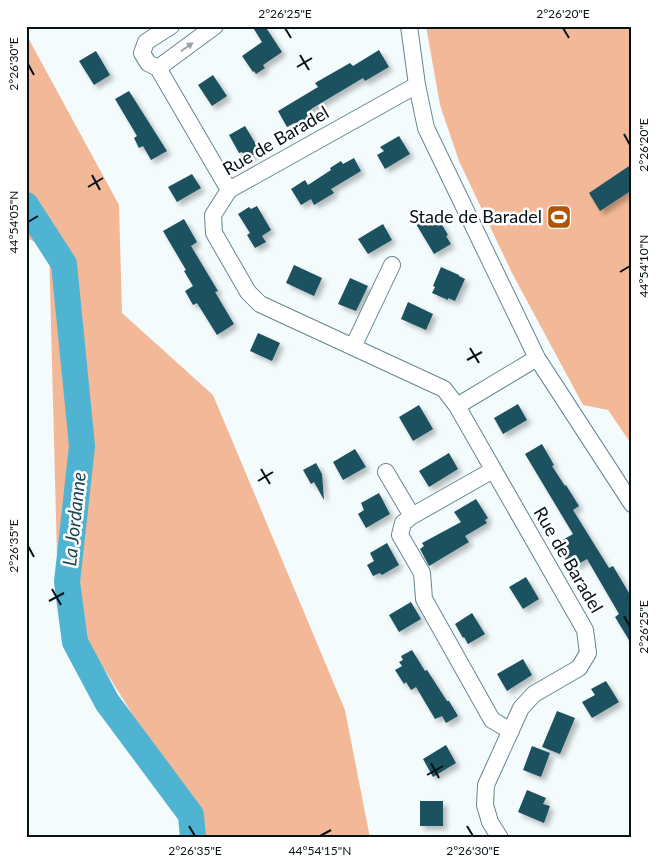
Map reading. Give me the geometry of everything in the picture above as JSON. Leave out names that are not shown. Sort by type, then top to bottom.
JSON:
[{"type":"street","points":[[170,26],[146,42],[142,53],[148,62],[158,68],[229,190]]},
{"type":"street","points":[[158,68],[215,26]]},
{"type":"street","points":[[409,26],[417,85],[426,128],[536,358],[632,504]]},
{"type":"street","name":"Rue de Baradel","points":[[417,85],[229,190],[213,215],[214,233],[248,292],[260,304],[444,389],[456,406],[585,630],[588,653],[579,668],[534,694],[521,708],[486,785],[485,804],[490,822],[500,838]]},
{"type":"street","points":[[353,347],[392,265]]},
{"type":"street","points":[[456,406],[536,358]]},
{"type":"street","points":[[493,470],[412,516],[403,523],[400,534],[422,573],[424,599],[492,720],[511,731]]},
{"type":"street","points":[[386,472],[412,516]]},
{"type":"shaded area","name":"Stade de Baradel","points":[[426,26],[632,26],[632,445],[608,410],[583,405],[512,273],[459,161],[440,105]]},
{"type":"shaded area","points":[[26,34],[119,205],[122,313],[213,395],[345,710],[370,838],[194,838],[196,816],[58,595],[49,248],[26,238]]},
{"type":"building","points":[[252,26],[265,26],[282,52],[263,65],[265,68],[256,74],[242,56],[262,42]]},
{"type":"building","points":[[379,50],[389,67],[365,81],[363,78],[311,109],[314,114],[304,123],[297,127],[294,123],[287,127],[278,111],[318,87],[315,83],[350,63],[353,66]]},
{"type":"building","points":[[96,51],[110,75],[94,85],[79,61]]},
{"type":"building","points":[[213,75],[227,96],[212,106],[198,85]]},
{"type":"building","points":[[129,91],[167,151],[151,160],[143,146],[139,148],[134,138],[137,136],[115,99]]},
{"type":"building","points":[[245,126],[260,151],[246,159],[242,152],[239,153],[229,135]]},
{"type":"building","points":[[399,136],[410,154],[385,169],[377,155],[384,151],[380,147]]},
{"type":"building","points":[[354,158],[361,171],[331,189],[334,193],[314,205],[311,199],[301,205],[291,189],[305,180],[308,185],[341,161],[343,164]]},
{"type":"building","points":[[632,164],[632,190],[600,211],[589,193]]},
{"type":"building","points":[[192,174],[201,188],[177,202],[168,187]]},
{"type":"building","points":[[257,206],[271,230],[262,236],[266,242],[255,248],[247,235],[250,233],[238,214],[249,207],[251,209]]},
{"type":"building","points":[[435,213],[451,244],[434,254],[416,224]]},
{"type":"building","points":[[184,219],[197,242],[191,246],[218,291],[215,292],[234,324],[217,335],[197,303],[193,305],[185,291],[193,286],[184,271],[186,270],[163,231]]},
{"type":"building","points":[[383,224],[392,240],[368,254],[358,239]]},
{"type":"building","points":[[294,265],[322,278],[314,296],[286,283]]},
{"type":"building","points":[[441,267],[465,279],[455,301],[432,293]]},
{"type":"building","points":[[350,278],[368,286],[356,311],[338,304]]},
{"type":"building","points":[[408,302],[433,314],[426,330],[401,319]]},
{"type":"building","points":[[258,333],[280,343],[272,361],[250,351]]},
{"type":"building","points":[[518,404],[527,420],[503,434],[494,418]]},
{"type":"building","points":[[419,405],[433,429],[413,441],[399,417]]},
{"type":"building","points":[[542,444],[554,465],[552,466],[579,506],[573,510],[609,568],[613,566],[632,598],[632,645],[615,617],[619,614],[587,559],[571,568],[564,557],[567,555],[559,542],[573,534],[525,454]]},
{"type":"building","points":[[355,449],[366,467],[343,480],[333,462]]},
{"type":"building","points":[[449,453],[458,469],[429,487],[419,471]]},
{"type":"building","points":[[316,463],[322,474],[324,500],[314,482],[311,484],[303,470]]},
{"type":"building","points":[[379,493],[390,514],[366,528],[358,514],[364,510],[361,503]]},
{"type":"building","points":[[476,499],[488,518],[485,520],[487,523],[465,536],[469,542],[429,566],[420,549],[424,546],[422,543],[461,522],[454,512]]},
{"type":"building","points":[[387,543],[399,565],[382,575],[380,573],[373,576],[367,565],[374,561],[370,553]]},
{"type":"building","points":[[526,577],[539,599],[523,609],[509,587]]},
{"type":"building","points":[[411,602],[421,619],[399,632],[389,615]]},
{"type":"building","points":[[472,613],[485,634],[468,644],[455,624]]},
{"type":"building","points":[[412,650],[458,716],[446,723],[442,716],[435,719],[416,687],[411,690],[406,682],[404,684],[395,670],[402,666],[399,662],[403,660],[401,656]]},
{"type":"building","points":[[523,659],[532,675],[507,691],[497,674]]},
{"type":"building","points":[[606,681],[619,702],[592,718],[582,702],[595,695],[591,689]]},
{"type":"building","points":[[557,711],[575,718],[560,754],[542,747]]},
{"type":"building","points":[[446,745],[456,763],[433,777],[423,759]]},
{"type":"building","points":[[532,746],[550,753],[541,777],[523,770]]},
{"type":"building","points":[[527,790],[546,798],[543,804],[550,806],[544,823],[518,812]]},
{"type":"building","points":[[420,801],[443,801],[443,826],[420,826]]},
{"type":"waterway","name":"La Jordanne","points":[[26,205],[64,264],[82,446],[67,582],[75,642],[107,702],[191,815],[193,838]]},
{"type":"place","name":"Stade de Baradel","points":[[559,217]]}]
